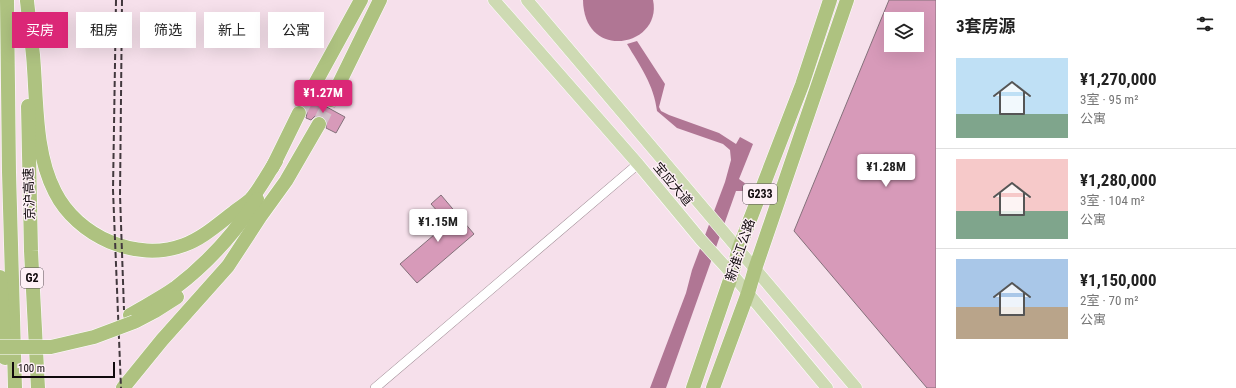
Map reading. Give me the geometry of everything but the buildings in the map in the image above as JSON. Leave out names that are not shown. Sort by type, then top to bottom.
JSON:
[{"type":"highway","name":"京沪高速","points":[[7,0],[9,172],[15,388]]},
{"type":"highway","name":"京沪高速","points":[[27,0],[28,168],[31,267],[38,388]]},
{"type":"highway","points":[[27,0],[33,55],[37,121],[45,166],[55,192],[70,214],[90,232],[108,241],[133,249],[162,250],[184,245],[207,234],[251,198],[276,161]]},
{"type":"highway","points":[[311,91],[361,0]]},
{"type":"highway","points":[[331,100],[380,0]]},
{"type":"highway","points":[[371,18],[386,0]]},
{"type":"highway","name":"新淮江公路","points":[[693,388],[732,274],[739,248],[802,84],[830,0]]},
{"type":"highway","name":"新淮江公路","points":[[713,388],[748,293],[755,268],[847,0]]},
{"type":"highway","points":[[0,347],[51,347],[94,337],[132,319],[174,288],[210,259],[236,229],[266,184],[299,113]]},
{"type":"highway","points":[[122,388],[162,340],[228,266],[260,216],[286,181],[319,124]]},
{"type":"highway","points":[[0,342],[54,339],[155,312],[181,295],[215,267],[260,216]]},
{"type":"highway","points":[[0,277],[5,357],[10,388]]},
{"type":"main road","name":"宝应大道","points":[[494,0],[638,164],[827,388]]},
{"type":"main road","name":"宝应大道","points":[[527,0],[739,248],[856,388]]},
{"type":"lane","points":[[375,388],[638,164]]},
{"type":"shaded area","points":[[583,0],[653,0],[653,16],[646,28],[636,37],[622,41],[608,40],[596,33],[587,20]]},
{"type":"shaded area","points":[[637,41],[665,84],[659,107],[661,111],[719,133],[736,144],[740,137],[753,144],[739,179],[746,184],[743,191],[736,191],[666,388],[650,388],[686,293],[692,270],[725,182],[731,160],[730,150],[723,144],[677,128],[657,111],[650,84],[627,44]]},
{"type":"tunnel","points":[[299,113],[311,91]]},
{"type":"tunnel","points":[[319,124],[331,100]]},
{"type":"railway","points":[[116,0],[113,190],[121,388]]},
{"type":"railway","points":[[122,0],[120,195],[124,310]]}]
